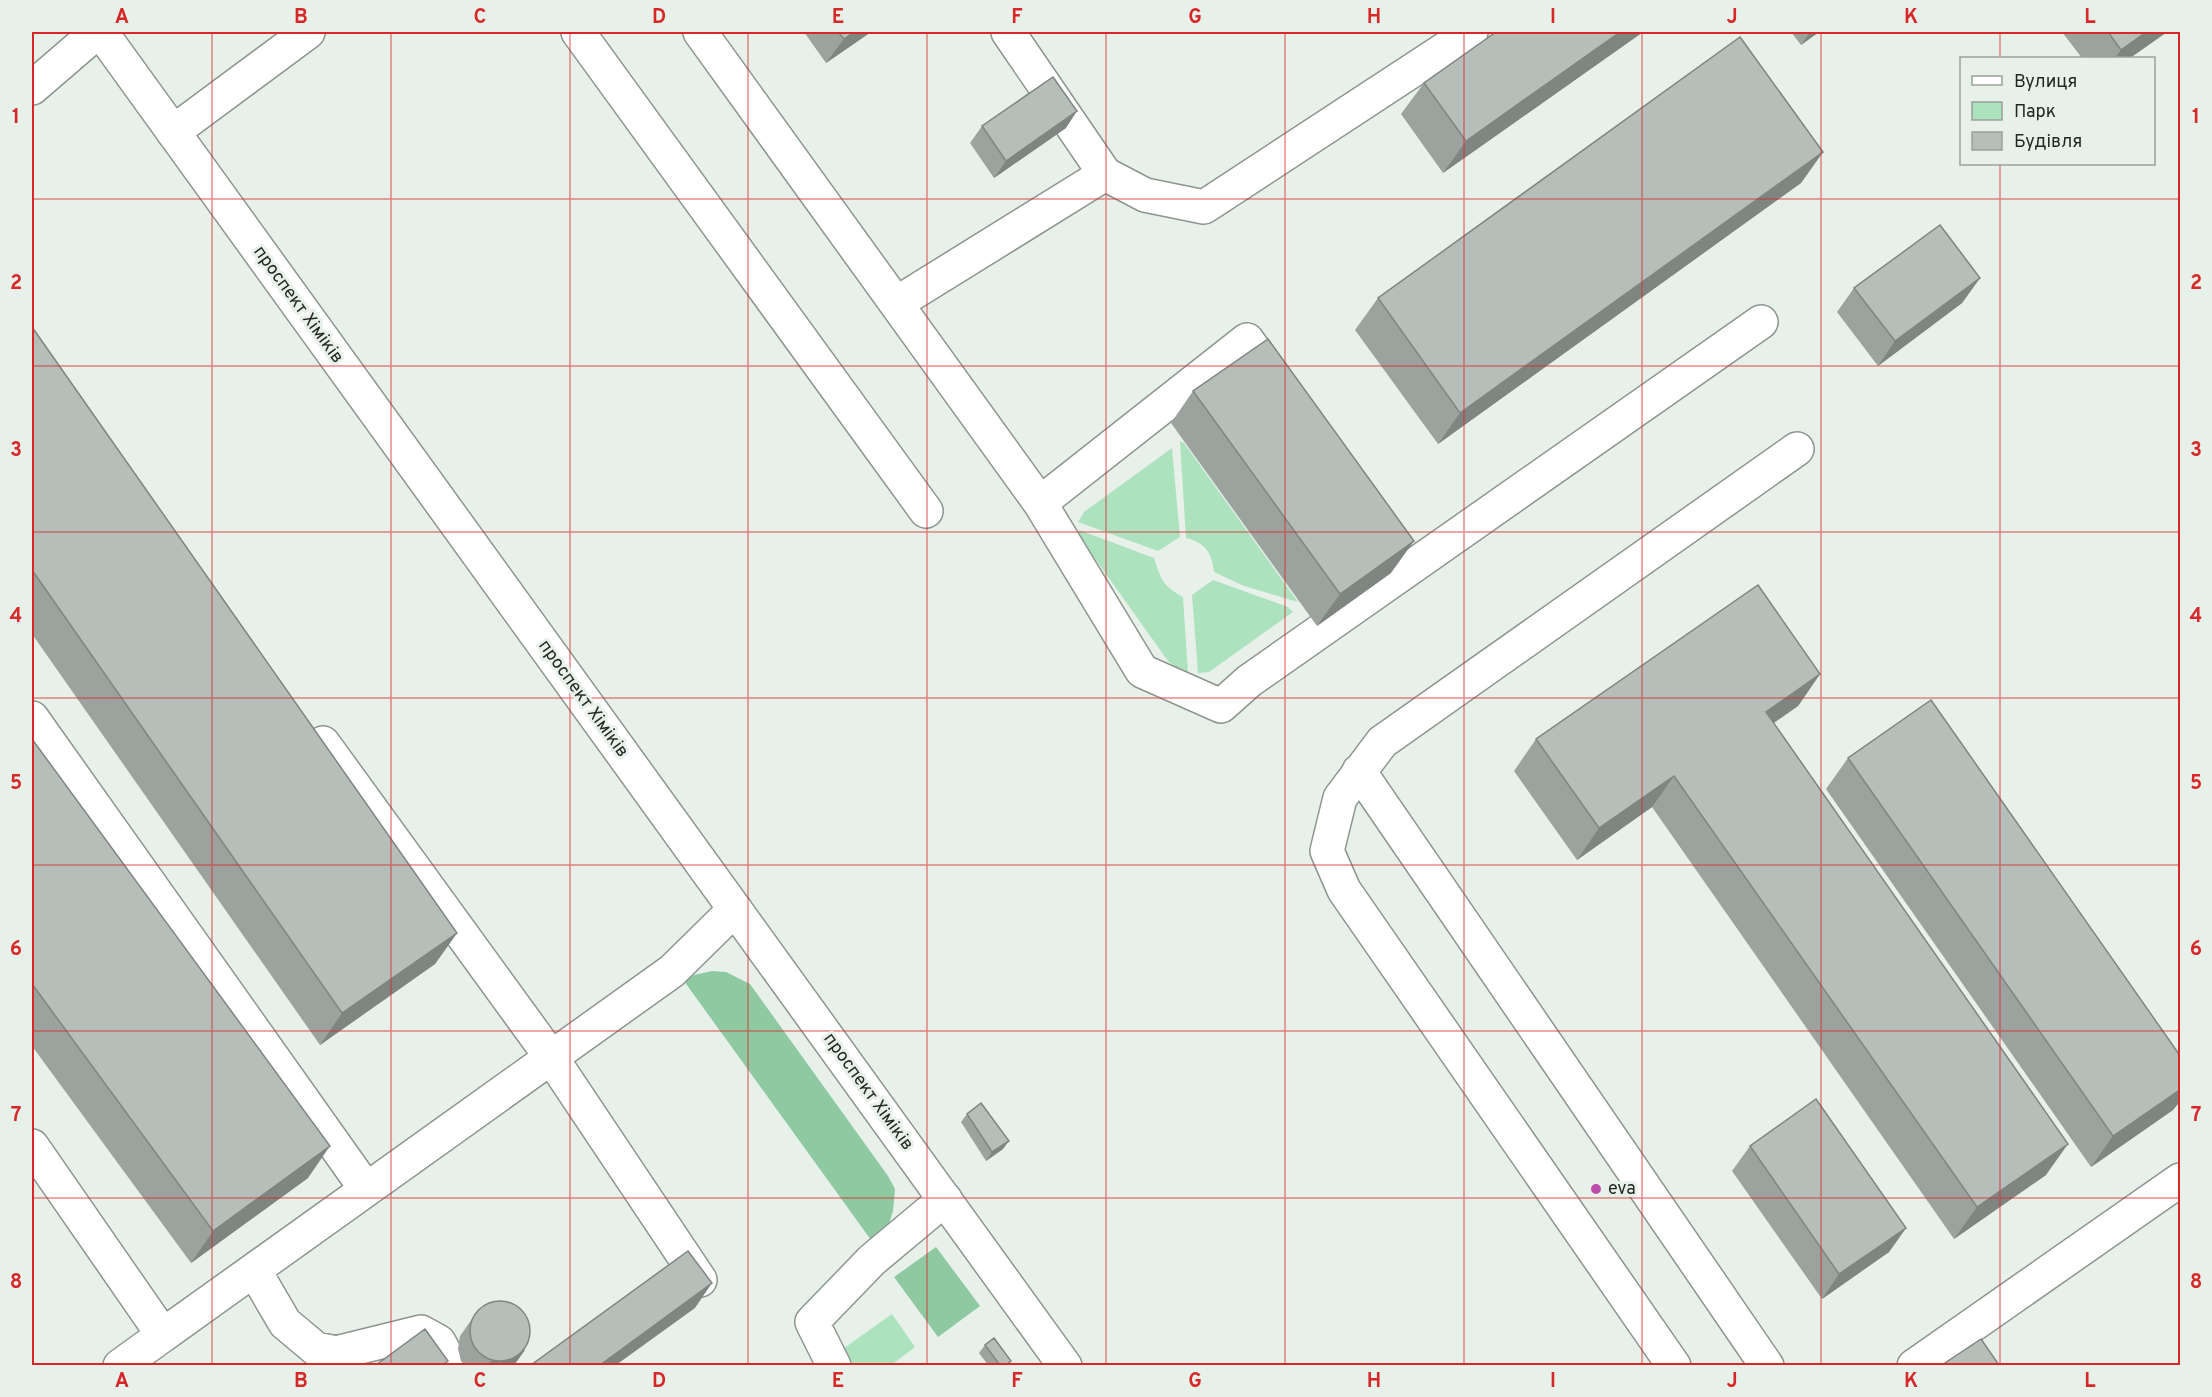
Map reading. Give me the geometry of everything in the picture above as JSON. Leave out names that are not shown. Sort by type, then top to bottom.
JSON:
[{"type":"main road","points":[[32,88],[97,32]]},
{"type":"main road","name":"проспект Хіміків","points":[[101,32],[1065,1365]]},
{"type":"main road","points":[[173,132],[308,32]]},
{"type":"main road","points":[[578,32],[926,511]]},
{"type":"main road","points":[[700,32],[1040,503],[1142,670],[1221,706],[1249,681],[1761,322]]},
{"type":"main road","points":[[1008,32],[1105,174],[1145,195],[1204,207],[1471,32]]},
{"type":"main road","points":[[897,303],[1105,174]]},
{"type":"main road","points":[[1040,503],[1247,340],[1294,407]]},
{"type":"main road","points":[[1674,1365],[1344,890],[1327,851],[1340,798],[1382,742],[1797,449]]},
{"type":"main road","points":[[1389,540],[1409,569]]},
{"type":"main road","points":[[32,718],[366,1189]]},
{"type":"main road","points":[[305,718],[551,1057],[700,1280]]},
{"type":"main road","points":[[1359,771],[1767,1365]]},
{"type":"main road","points":[[120,1365],[672,971],[735,909]]},
{"type":"main road","points":[[32,1146],[163,1335]]},
{"type":"main road","points":[[1914,1365],[2181,1180]]},
{"type":"main road","points":[[834,1365],[812,1322],[872,1260],[945,1199]]},
{"type":"main road","points":[[254,1270],[285,1323],[316,1349],[336,1353],[421,1332],[439,1342],[452,1365]]},
{"type":"green space","points":[[1180,441],[1184,443],[1298,602],[1244,586],[1214,572],[1212,559],[1207,550],[1199,543],[1186,538]]},
{"type":"green space","points":[[1172,448],[1180,537],[1158,551],[1078,522],[1084,512]]},
{"type":"green space","points":[[1079,530],[1154,558],[1164,582],[1183,597],[1188,673],[1181,671],[1168,661],[1081,539]]},
{"type":"green space","points":[[1213,580],[1288,607],[1293,612],[1209,672],[1198,673],[1192,595]]},
{"type":"green space","points":[[712,971],[726,972],[750,984],[888,1176],[895,1189],[893,1211],[888,1227],[871,1240],[684,981],[694,975]]},
{"type":"green space","points":[[936,1247],[980,1306],[938,1337],[894,1277]]},
{"type":"green space","points":[[892,1314],[915,1347],[890,1366],[851,1365],[840,1351]]},
{"type":"building","points":[[838,32],[854,32],[844,39]]},
{"type":"building","points":[[1496,32],[1620,32],[1466,141],[1424,83]]},
{"type":"building","points":[[2108,32],[2146,32],[2121,50]]},
{"type":"building","points":[[1740,37],[1823,152],[1460,413],[1378,298]]},
{"type":"building","points":[[1053,77],[1077,111],[1006,161],[982,126]]},
{"type":"building","points":[[1940,225],[1980,278],[1895,341],[1854,288]]},
{"type":"building","points":[[32,327],[457,933],[342,1013],[32,570]]},
{"type":"building","points":[[1268,339],[1414,541],[1340,594],[1193,391]]},
{"type":"building","points":[[1758,585],[1820,674],[1766,712],[2068,1144],[1977,1207],[1674,776],[1599,828],[1536,739]]},
{"type":"building","points":[[1931,700],[2181,1057],[2181,1089],[2113,1136],[1848,758]]},
{"type":"building","points":[[32,739],[330,1146],[213,1231],[32,984]]},
{"type":"building","points":[[1816,1099],[1906,1228],[1839,1274],[1750,1146]]},
{"type":"building","points":[[981,1103],[1009,1141],[992,1152],[967,1114]]},
{"type":"building","points":[[688,1251],[712,1283],[600,1365],[531,1365]]},
{"type":"building","points":[[494,1301],[506,1301],[517,1306],[525,1314],[530,1331],[528,1343],[517,1356],[506,1361],[494,1361],[483,1356],[475,1348],[470,1337],[470,1325],[475,1314],[483,1306]]},
{"type":"building","points":[[425,1329],[448,1361],[442,1365],[376,1365]]},
{"type":"building","points":[[994,1338],[1011,1361],[1006,1365],[1000,1365],[985,1345]]},
{"type":"building","points":[[1981,1339],[1999,1365],[1942,1365]]},
{"type":"place","name":"eva","points":[[1596,1189]]}]
